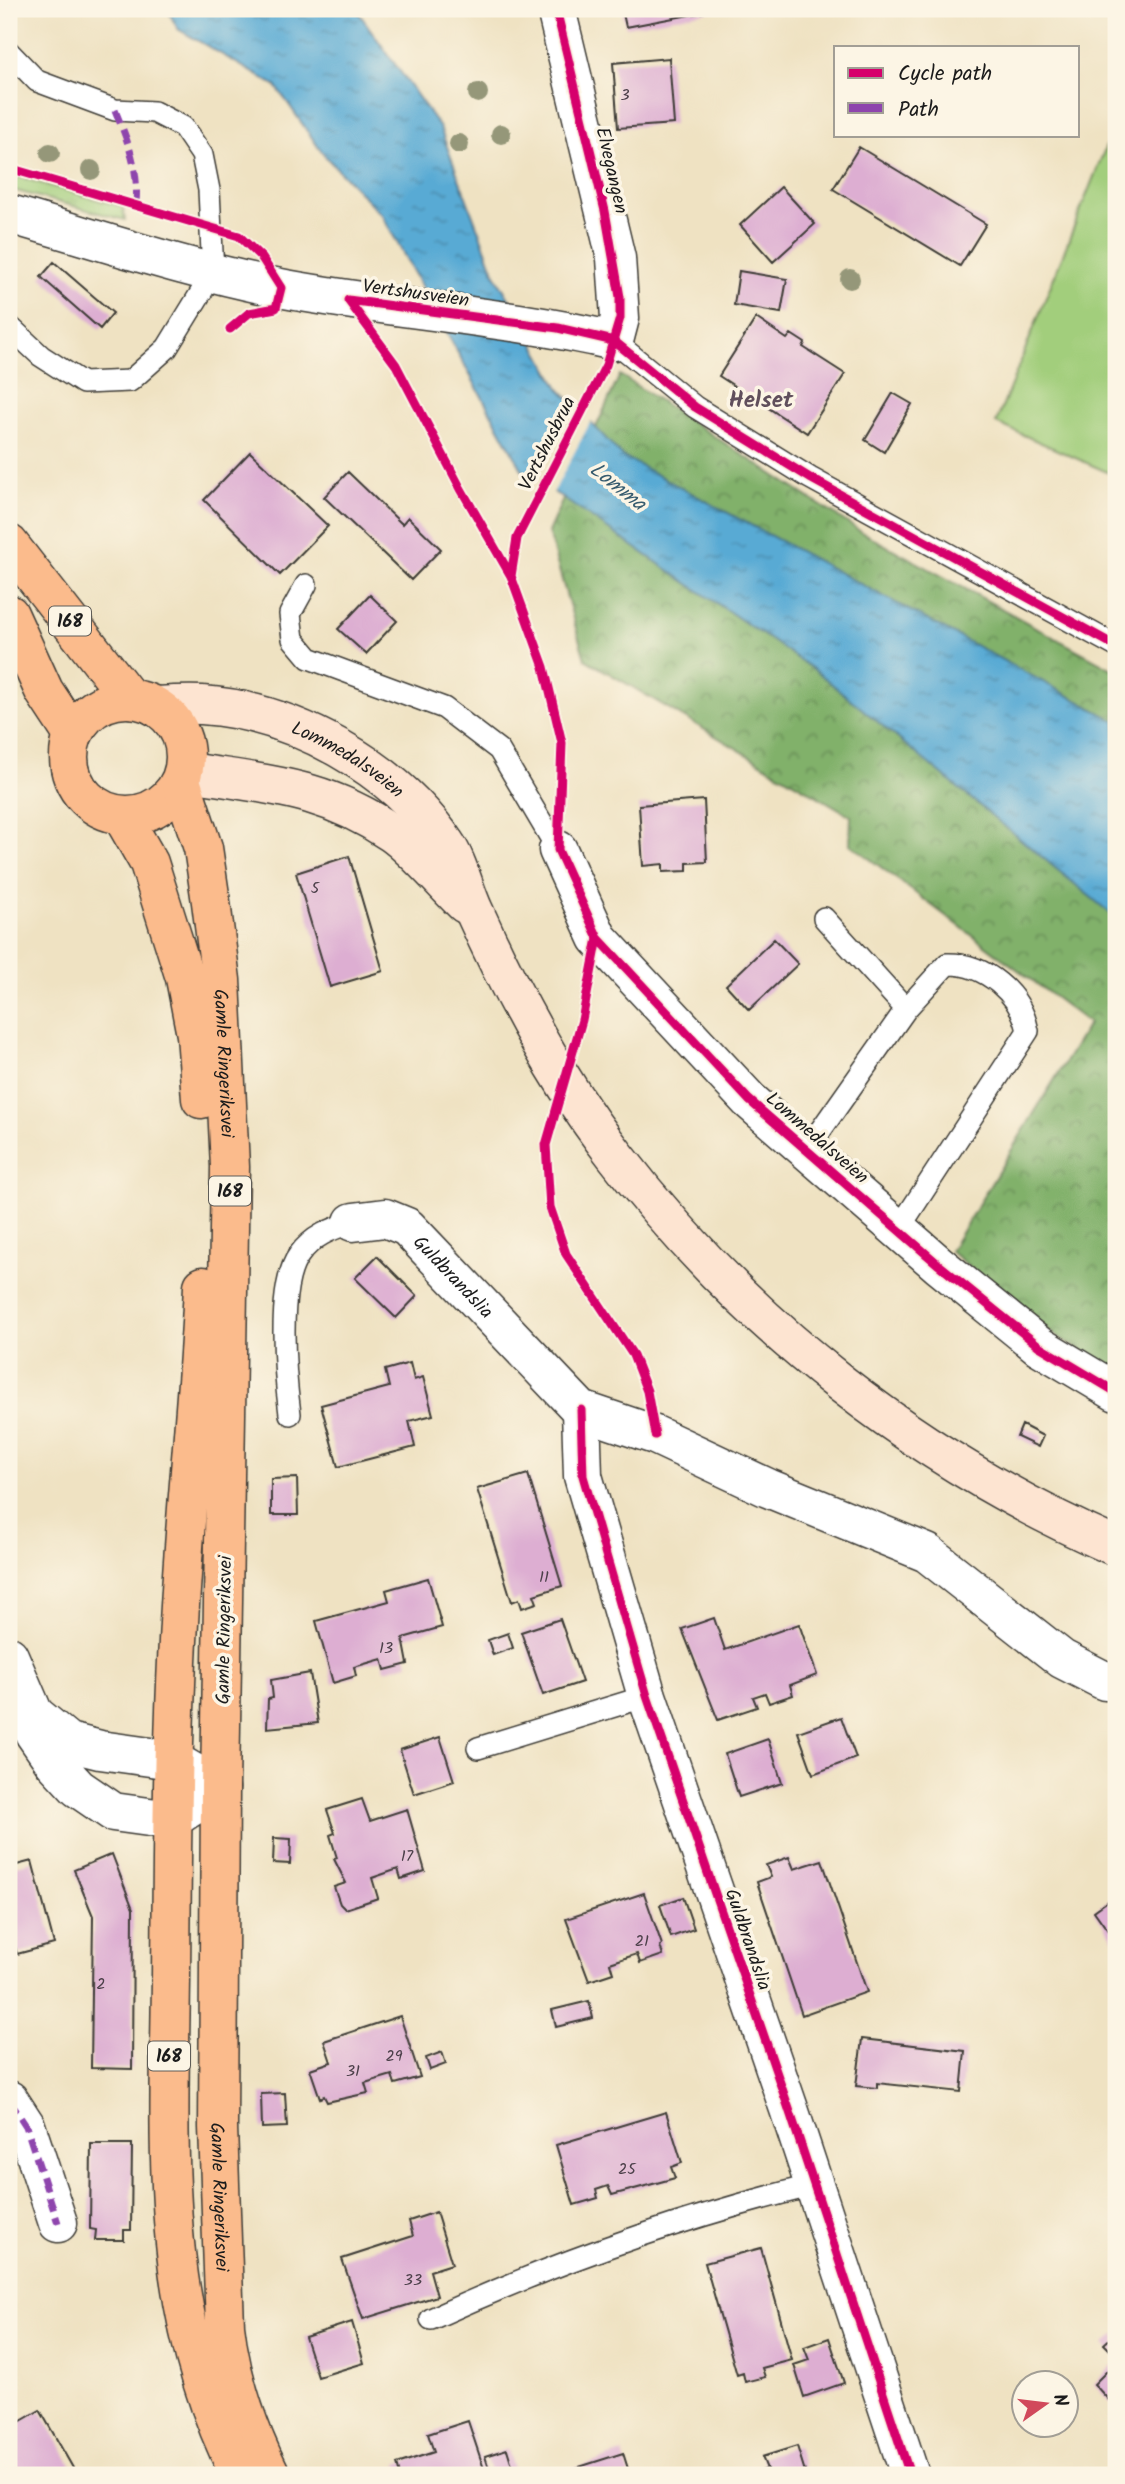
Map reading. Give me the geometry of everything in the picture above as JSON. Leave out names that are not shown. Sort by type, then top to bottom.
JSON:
[{"type":"main road","name":"168","points":[[9,544],[143,702],[174,723],[185,746],[183,776]]},
{"type":"main road","name":"168","points":[[9,614],[44,691],[73,735]]},
{"type":"main road","points":[[143,702],[107,702],[86,715],[73,735],[69,762],[77,788],[96,807],[122,816],[146,813],[166,801],[183,776]]},
{"type":"main road","name":"Lommedalsveien","points":[[143,702],[203,705],[249,714],[334,743],[370,766],[414,806],[447,845],[474,912],[553,1060],[614,1154],[667,1217],[750,1306],[821,1369],[897,1427],[1012,1498],[1116,1546]]},
{"type":"main road","name":"Lommedalsveien","points":[[183,776],[292,787],[338,801],[394,834],[474,912]]},
{"type":"main road","name":"Gamle Ringeriksvei","points":[[183,776],[203,848],[221,981],[230,1167],[220,1788],[218,2127],[225,2326],[228,2355],[243,2411],[271,2475]]},
{"type":"main road","name":"Gamle Ringeriksvei","points":[[122,816],[149,863],[185,978],[196,1035],[201,1097],[203,1288],[172,1760],[168,2128],[175,2257],[183,2313],[194,2356],[218,2426],[240,2475]]},
{"type":"street","name":"Elvegangen","points":[[556,9],[616,258],[620,318],[614,341]]},
{"type":"street","name":"Vertshusveien","points":[[9,214],[213,273],[281,288],[418,311],[558,328],[614,341]]},
{"type":"street","name":"Lommedalsveien","points":[[558,850],[598,938],[749,1100],[898,1230],[1039,1346],[1116,1392]]},
{"type":"street","name":"Guldbrandslia","points":[[353,1222],[385,1218],[407,1227],[582,1410],[655,1435],[768,1488],[927,1553],[1062,1660],[1105,1681],[1116,1679]]},
{"type":"street","name":"Guldbrandslia","points":[[582,1410],[583,1476],[647,1696],[814,2185],[909,2475]]},
{"type":"street","points":[[9,1656],[34,1714],[34,1733],[54,1762],[78,1788],[113,1812],[171,1820],[220,1788],[172,1760],[100,1750],[68,1742],[34,1714]]},
{"type":"street","points":[[9,2100],[26,2126],[58,2223]]},
{"type":"lane","points":[[533,9],[541,9]]},
{"type":"lane","points":[[9,326],[41,356],[83,383],[130,382],[167,348],[213,273],[209,190],[202,155],[183,127],[154,113],[115,110],[37,81],[11,59]]},
{"type":"lane","points":[[614,341],[695,407],[810,478],[1116,646]]},
{"type":"lane","points":[[306,585],[290,614],[293,639],[309,658],[444,708],[499,750],[558,850]]},
{"type":"lane","points":[[824,918],[906,1009]]},
{"type":"lane","points":[[806,1151],[906,1009],[947,964],[965,963],[1000,983],[1024,1012],[1028,1031],[898,1230]]},
{"type":"lane","name":"Guldbrandslia","points":[[290,1414],[285,1331],[293,1265],[316,1237],[353,1222]]},
{"type":"lane","points":[[478,1748],[647,1696]]},
{"type":"lane","points":[[431,2319],[559,2265],[747,2202],[814,2185]]},
{"type":"green space","points":[[1116,121],[1116,476],[996,423]]},
{"type":"green space","points":[[9,174],[123,207],[125,220],[9,189]]},
{"type":"green space","points":[[620,375],[863,533],[1116,671],[1116,1371],[1051,1333],[950,1251],[1089,1023],[850,844],[851,816],[585,659],[548,532]]},
{"type":"water","name":"Lomma","points":[[167,9],[356,9],[440,128],[495,274],[559,388],[622,456],[1116,721],[1116,918],[816,671],[523,471],[382,215],[324,155],[276,86],[178,29]]},
{"type":"pier","points":[[574,400],[592,419],[552,495],[533,482]]},
{"type":"building","points":[[622,9],[716,9],[716,10],[626,27]]},
{"type":"building","points":[[669,58],[674,124],[618,128],[613,63]]},
{"type":"building","points":[[859,147],[986,224],[960,266],[833,189]]},
{"type":"building","points":[[781,187],[815,224],[773,262],[740,225]]},
{"type":"building","points":[[54,262],[113,313],[100,329],[41,277]]},
{"type":"building","points":[[739,271],[787,279],[781,313],[734,305]]},
{"type":"building","points":[[756,318],[787,339],[791,334],[805,343],[803,347],[845,374],[807,433],[719,376]]},
{"type":"building","points":[[893,393],[912,404],[884,452],[865,440]]},
{"type":"building","points":[[250,452],[328,526],[280,575],[204,500]]},
{"type":"building","points":[[348,472],[402,524],[408,517],[441,549],[411,580],[324,497]]},
{"type":"building","points":[[370,595],[397,621],[366,654],[338,629]]},
{"type":"building","points":[[704,800],[707,862],[687,863],[687,871],[663,872],[663,864],[643,866],[639,805]]},
{"type":"building","points":[[349,856],[383,971],[330,987],[296,873]]},
{"type":"building","points":[[774,939],[798,964],[749,1010],[726,985]]},
{"type":"building","points":[[377,1256],[417,1296],[396,1318],[355,1278]]},
{"type":"building","points":[[410,1363],[414,1380],[423,1377],[433,1415],[409,1421],[415,1447],[338,1467],[321,1405],[389,1387],[385,1370]]},
{"type":"building","points":[[1022,1425],[1043,1436],[1038,1447],[1017,1437]]},
{"type":"building","points":[[528,1474],[562,1586],[534,1595],[537,1603],[522,1608],[519,1599],[512,1602],[477,1489]]},
{"type":"building","points":[[297,1478],[298,1515],[271,1515],[271,1479]]},
{"type":"building","points":[[428,1578],[442,1627],[403,1638],[408,1664],[385,1670],[382,1659],[354,1667],[356,1676],[333,1683],[316,1621],[389,1601],[386,1590]]},
{"type":"building","points":[[714,1618],[725,1650],[799,1624],[817,1675],[790,1685],[793,1695],[769,1703],[765,1693],[753,1697],[757,1707],[718,1720],[682,1629]]},
{"type":"building","points":[[560,1619],[582,1682],[543,1695],[521,1632]]},
{"type":"building","points":[[508,1633],[513,1648],[493,1655],[488,1640]]},
{"type":"building","points":[[310,1673],[318,1723],[267,1728],[268,1699],[273,1698],[271,1680]]},
{"type":"building","points":[[841,1717],[856,1758],[813,1774],[798,1732]]},
{"type":"building","points":[[440,1737],[454,1781],[414,1794],[400,1750]]},
{"type":"building","points":[[768,1739],[782,1783],[739,1797],[725,1754]]},
{"type":"building","points":[[362,1799],[370,1821],[407,1809],[425,1871],[401,1879],[398,1869],[372,1878],[378,1898],[345,1909],[340,1904],[334,1887],[346,1883],[334,1859],[337,1858],[330,1835],[335,1833],[327,1810]]},
{"type":"building","points":[[274,1838],[291,1839],[290,1864],[273,1863]]},
{"type":"building","points":[[112,1854],[133,1909],[132,2069],[91,2068],[93,1916],[74,1870]]},
{"type":"building","points":[[789,1857],[794,1869],[822,1860],[867,1992],[802,2015],[757,1882],[771,1877],[766,1865]]},
{"type":"building","points":[[32,1861],[54,1944],[17,1954],[9,1925],[9,1867]]},
{"type":"building","points":[[644,1893],[663,1955],[640,1963],[637,1954],[610,1963],[613,1973],[589,1981],[566,1919]]},
{"type":"building","points":[[1116,1895],[1116,1942],[1094,1911]]},
{"type":"building","points":[[683,1897],[694,1929],[671,1937],[660,1905]]},
{"type":"building","points":[[589,2001],[593,2018],[556,2027],[552,2010]]},
{"type":"building","points":[[400,2016],[420,2077],[395,2084],[392,2075],[365,2083],[368,2093],[327,2102],[324,2096],[320,2098],[310,2069],[331,2062],[324,2041]]},
{"type":"building","points":[[862,2039],[965,2051],[961,2092],[877,2083],[877,2088],[856,2086]]},
{"type":"building","points":[[442,2052],[446,2064],[430,2070],[426,2058]]},
{"type":"building","points":[[285,2093],[287,2127],[262,2128],[261,2094]]},
{"type":"building","points":[[666,2112],[682,2163],[671,2167],[675,2178],[612,2195],[608,2186],[596,2190],[598,2198],[574,2205],[556,2145]]},
{"type":"building","points":[[91,2144],[132,2144],[131,2230],[124,2230],[124,2240],[95,2240],[96,2230],[90,2229]]},
{"type":"building","points":[[436,2212],[452,2264],[430,2271],[437,2296],[363,2319],[342,2259],[413,2236],[409,2221]]},
{"type":"building","points":[[761,2248],[792,2360],[762,2368],[765,2377],[745,2382],[743,2373],[737,2375],[705,2263]]},
{"type":"building","points":[[352,2322],[364,2363],[318,2377],[305,2337]]},
{"type":"building","points":[[1116,2333],[1116,2356],[1104,2344]]},
{"type":"building","points":[[829,2338],[844,2383],[804,2397],[794,2365],[809,2360],[804,2347]]},
{"type":"building","points":[[1116,2362],[1116,2408],[1094,2384]]},
{"type":"building","points":[[40,2410],[77,2475],[11,2475],[9,2428]]},
{"type":"building","points":[[468,2421],[486,2475],[400,2475],[397,2464],[434,2452],[428,2434]]},
{"type":"building","points":[[797,2446],[806,2475],[750,2475],[767,2469],[762,2457]]},
{"type":"building","points":[[507,2449],[515,2475],[491,2475],[485,2456]]},
{"type":"building","points":[[623,2453],[630,2475],[554,2475]]},
{"type":"marked path","points":[[115,110],[134,167],[136,203]]},
{"type":"marked path","points":[[9,2100],[26,2126],[58,2223]]},
{"type":"cycle path","name":"Vertshusbrua","points":[[556,9],[605,211],[620,297],[620,318],[606,365],[517,538],[511,576],[544,667],[562,743],[558,850],[598,938],[749,1100],[939,1265],[1039,1346],[1116,1392]]},
{"type":"cycle path","points":[[9,168],[239,236],[262,258],[281,288],[276,308],[249,313],[230,329]]},
{"type":"cycle path","points":[[348,300],[558,328],[614,341],[695,407],[810,478],[1116,646]]},
{"type":"cycle path","points":[[348,300],[396,365],[461,489],[511,576]]},
{"type":"cycle path","points":[[598,938],[582,1020],[546,1145],[550,1207],[566,1254],[633,1355],[647,1391],[655,1435]]},
{"type":"cycle path","points":[[581,1410],[583,1476],[647,1696],[789,2109],[910,2475]]},
{"type":"district","name":"Helset","points":[[761,399]]}]
